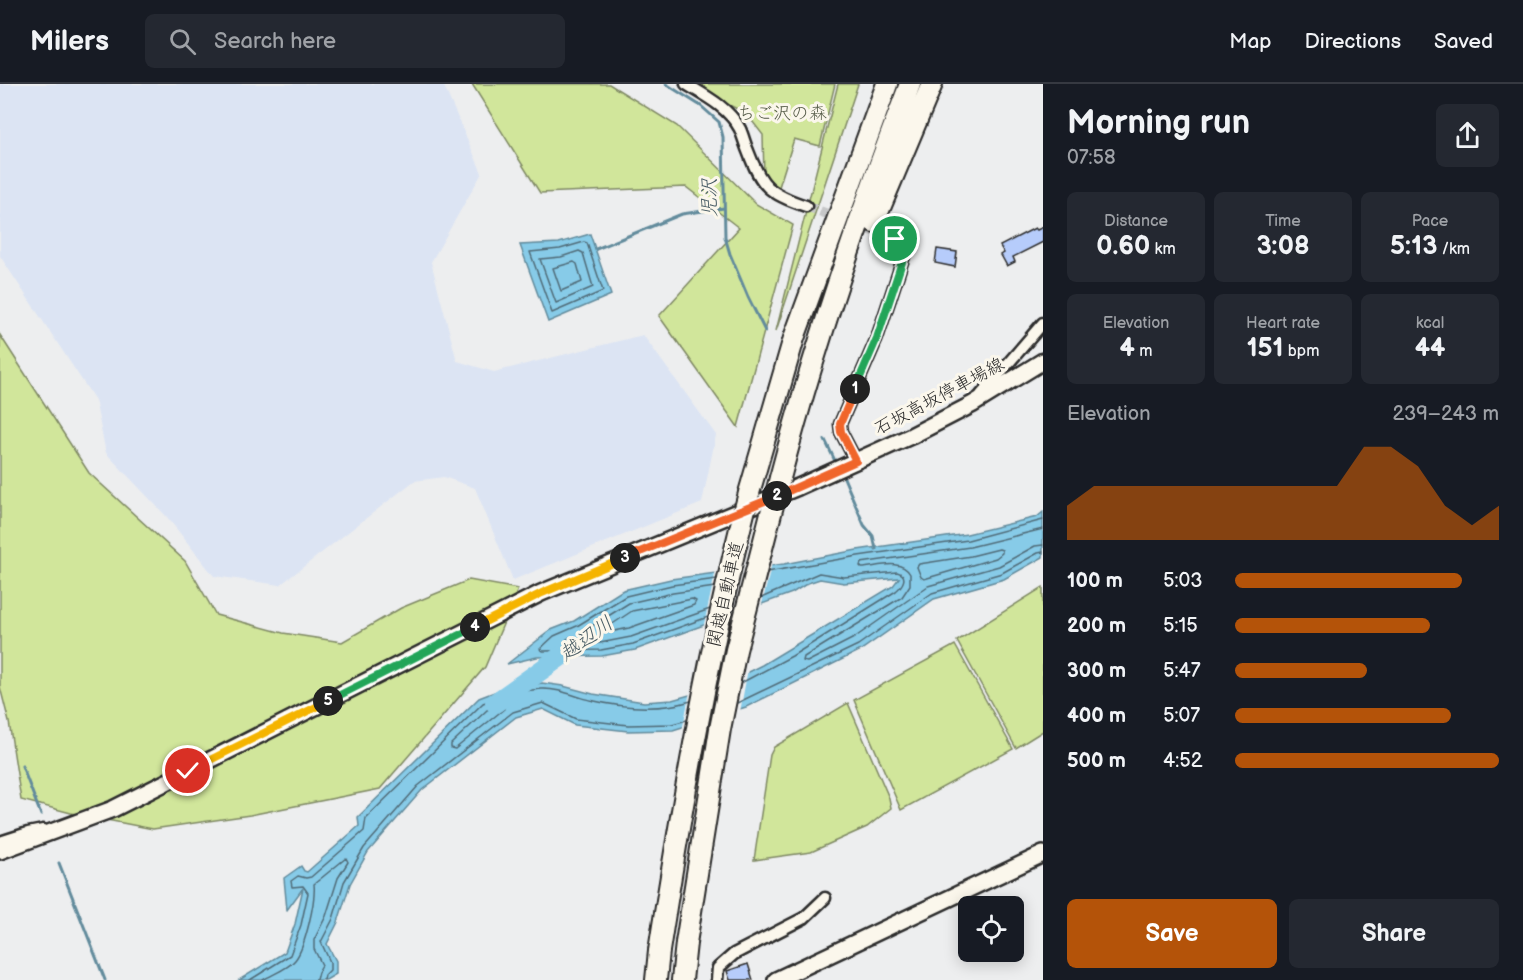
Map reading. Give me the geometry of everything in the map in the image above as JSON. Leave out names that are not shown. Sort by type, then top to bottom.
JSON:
[{"type":"highway","points":[[794,338],[873,84]]},
{"type":"highway","name":"関越自動車道","points":[[656,980],[699,712],[733,557],[794,338],[887,84]]},
{"type":"highway","name":"関越自動車道","points":[[682,980],[720,729],[736,650],[786,452],[840,279],[910,84]]},
{"type":"highway","points":[[786,452],[822,374],[881,203],[932,84]]},
{"type":"main road","name":"石坂高坂停車場線","points":[[0,851],[113,809],[542,593],[852,463],[974,404],[1043,361]]},
{"type":"main road","points":[[776,980],[1043,854]]},
{"type":"street","points":[[686,84],[729,114],[740,129],[757,176],[768,188],[793,202],[806,206]]},
{"type":"street","points":[[852,463],[840,424],[877,338],[906,250],[903,243],[895,239]]},
{"type":"street","points":[[974,404],[1043,323]]},
{"type":"street","points":[[0,842],[28,832],[65,826]]},
{"type":"street","points":[[717,980],[718,968],[734,954],[804,918],[825,898]]},
{"type":"shaded area","points":[[0,84],[443,84],[482,173],[431,262],[457,361],[494,372],[643,335],[716,435],[702,503],[513,580],[475,488],[444,477],[414,481],[280,585],[214,576],[167,517],[106,453],[95,400],[0,256]]},
{"type":"green space","points":[[472,84],[609,84],[677,126],[756,204],[793,225],[738,427],[659,316],[739,228],[686,187],[540,193]]},
{"type":"green space","name":"ちご沢の森","points":[[696,84],[835,84],[820,146],[794,139],[779,187],[781,190],[764,178],[763,135],[746,113],[725,103]]},
{"type":"green space","points":[[838,84],[858,84],[776,331]]},
{"type":"green space","points":[[0,335],[89,473],[185,561],[216,615],[283,633],[342,642],[401,608],[469,580],[518,589],[485,667],[380,789],[250,815],[153,829],[71,813],[21,800],[9,722],[0,687]]},
{"type":"green space","points":[[1043,587],[1043,731],[1016,748],[957,641]]},
{"type":"green space","points":[[955,645],[1013,749],[901,810],[854,700]]},
{"type":"green space","points":[[848,703],[889,798],[891,808],[867,827],[811,852],[754,860],[770,755],[774,747]]},
{"type":"water","points":[[590,234],[611,295],[548,322],[520,245],[559,243]]},
{"type":"water","points":[[1043,512],[1043,557],[1004,579],[934,599],[861,650],[746,707],[673,730],[628,731],[575,725],[543,709],[516,717],[422,790],[368,852],[350,884],[338,922],[327,944],[336,961],[336,974],[326,980],[239,980],[285,952],[295,924],[303,888],[287,910],[284,878],[301,866],[307,872],[359,826],[358,817],[479,698],[497,691],[542,683],[644,702],[672,700],[718,687],[762,665],[893,586],[899,578],[844,583],[820,579],[792,593],[635,650],[602,656],[537,657],[507,664],[551,630],[574,621],[623,590],[671,579],[784,564],[857,550],[967,534],[1037,517]]},
{"type":"pier","points":[[772,563],[761,608],[703,629],[716,570]]},
{"type":"pier","points":[[748,669],[740,712],[682,731],[690,692],[717,685]]},
{"type":"building","points":[[1043,227],[1043,242],[1013,257],[1015,262],[1007,266],[1001,255],[1004,253],[1000,246],[1035,228],[1037,230]]},
{"type":"building","points":[[937,249],[957,252],[955,267],[935,263]]},
{"type":"building","points":[[748,964],[753,980],[730,980],[727,971]]},
{"type":"waterway","name":"児沢","points":[[666,84],[701,106],[719,122],[723,137],[725,237],[748,297],[765,331]]},
{"type":"waterway","points":[[596,249],[682,214],[724,208]]},
{"type":"waterway","name":"児沢","points":[[825,440],[837,465]]},
{"type":"waterway","name":"児沢","points":[[842,473],[864,525],[873,536],[876,549]]},
{"type":"waterway","name":"越辺川","points":[[495,703],[581,642]]},
{"type":"waterway","points":[[22,766],[41,815]]},
{"type":"waterway","points":[[59,863],[105,980]]},
{"type":"tunnel","points":[[806,206],[841,219]]},
{"type":"tunnel","points":[[864,228],[895,239]]},
{"type":"route","points":[[188,771],[542,593],[798,488],[856,461],[841,432],[840,424],[877,338],[906,250],[903,243],[895,239]]}]
